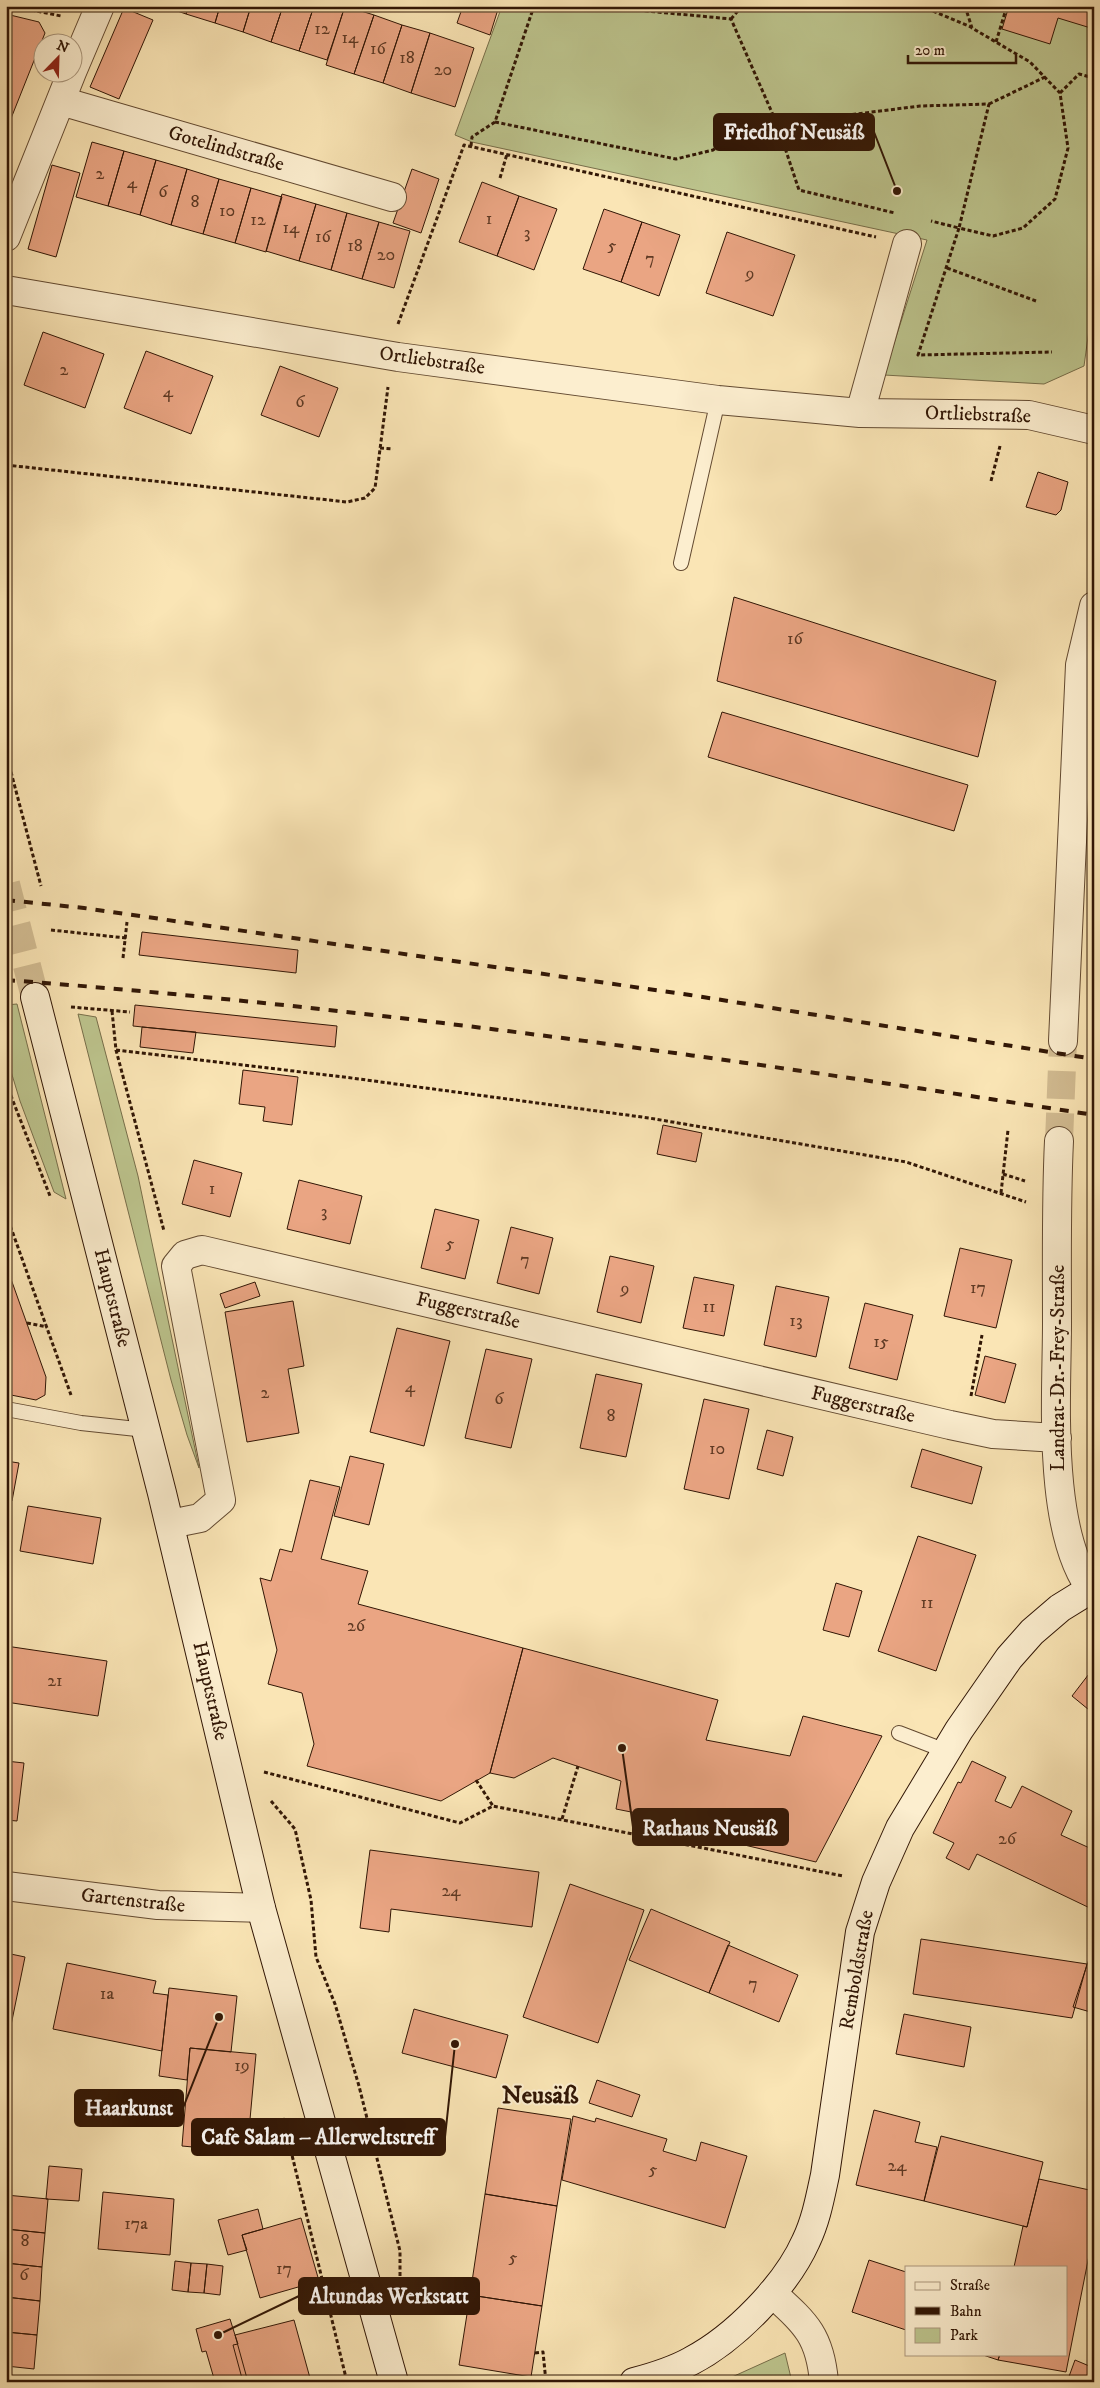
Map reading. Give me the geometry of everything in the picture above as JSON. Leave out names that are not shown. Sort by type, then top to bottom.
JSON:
[{"type":"street","points":[[82,49],[97,14]]},
{"type":"street","points":[[6,236],[68,82]]},
{"type":"street","name":"Gotelindstraße","points":[[60,101],[392,197]]},
{"type":"street","points":[[860,413],[907,244]]},
{"type":"street","name":"Ortliebstraße","points":[[6,290],[392,356],[718,400],[860,413],[1029,414],[1094,430]]},
{"type":"street","points":[[1063,1041],[1080,665],[1094,606]]},
{"type":"street","name":"Hauptstraße","points":[[35,997],[170,1524],[261,1908],[394,2382]]},
{"type":"street","name":"Landrat-Dr.-Frey-Straße","points":[[1059,1141],[1057,1213],[1058,1476],[1068,1538],[1078,1565],[1093,1589]]},
{"type":"street","name":"Fuggerstraße","points":[[185,1255],[202,1250],[237,1257],[958,1427],[993,1434],[1057,1438]]},
{"type":"street","points":[[170,1524],[200,1518],[221,1500],[176,1266],[185,1255]]},
{"type":"street","name":"Remboldstraße","points":[[634,2382],[661,2375],[692,2361],[720,2342],[772,2293],[791,2268],[806,2242],[818,2210],[825,2175],[860,1932],[876,1882],[900,1828],[982,1694],[1009,1658],[1032,1632],[1060,1608],[1093,1589]]},
{"type":"street","name":"Gartenstraße","points":[[6,1886],[158,1905],[261,1908]]},
{"type":"street","points":[[772,2293],[797,2316],[812,2335],[822,2356],[824,2382]]},
{"type":"lane","points":[[681,563],[718,400]]},
{"type":"lane","points":[[6,1409],[81,1422],[146,1430]]},
{"type":"lane","points":[[899,1733],[946,1751]]},
{"type":"path","points":[[12,6],[97,14]]},
{"type":"path","points":[[471,146],[472,137],[494,122],[534,6]]},
{"type":"path","points":[[626,6],[636,10],[731,19]]},
{"type":"path","points":[[731,19],[742,6]]},
{"type":"path","points":[[921,6],[972,28],[1030,62],[1060,93],[1068,148],[1055,199],[1023,228],[993,236],[921,219]]},
{"type":"path","points":[[965,6],[972,28]]},
{"type":"path","points":[[996,42],[1007,6]]},
{"type":"path","points":[[731,19],[777,124],[799,190],[902,215]]},
{"type":"path","points":[[1060,93],[1080,74],[1094,78]]},
{"type":"path","points":[[494,122],[676,159],[713,150],[749,125],[777,124],[920,106],[989,104],[1045,77]]},
{"type":"path","points":[[989,104],[959,228],[918,355],[1052,352]]},
{"type":"path","points":[[6,465],[347,502],[364,498],[375,488],[396,328],[464,145],[907,244]]},
{"type":"path","points":[[500,178],[507,154]]},
{"type":"path","points":[[947,268],[1036,302]]},
{"type":"path","points":[[380,448],[393,449]]},
{"type":"path","points":[[6,754],[41,886]]},
{"type":"path","points":[[123,958],[127,922]]},
{"type":"path","points":[[51,930],[126,938]]},
{"type":"path","points":[[68,1000],[72,1015]]},
{"type":"path","points":[[75,1007],[130,1012]]},
{"type":"path","points":[[112,1011],[116,1050],[164,1231],[185,1255]]},
{"type":"path","points":[[116,1050],[344,1076],[648,1118],[906,1162],[1057,1213]]},
{"type":"path","points":[[1000,1193],[1008,1130]]},
{"type":"path","points":[[1003,1174],[1019,1179]]},
{"type":"path","points":[[6,1214],[81,1422]]},
{"type":"path","points":[[27,1322],[47,1327]]},
{"type":"path","points":[[958,1427],[982,1335]]},
{"type":"path","points":[[261,1762],[266,1779]]},
{"type":"path","points":[[562,1819],[578,1766]]},
{"type":"path","points":[[264,1772],[460,1823],[493,1806],[876,1882]]},
{"type":"path","points":[[476,1780],[493,1806]]},
{"type":"path","points":[[270,1795],[272,1802],[295,1829],[311,1900],[316,1957],[335,2004],[359,2086],[400,2251],[400,2286]]},
{"type":"path","points":[[535,2354],[543,2352],[546,2382]]},
{"type":"green space","points":[[502,6],[1094,6],[1094,293],[1084,366],[1044,384],[884,375],[927,240],[472,142],[455,135]]},
{"type":"green space","points":[[17,1004],[66,1199],[54,1192],[20,1101],[6,1055],[6,1005]]},
{"type":"green space","points":[[78,1014],[96,1017],[138,1176],[199,1468],[171,1380]]},
{"type":"green space","points":[[785,2353],[792,2382],[721,2382]]},
{"type":"building","points":[[163,6],[189,6],[186,14]]},
{"type":"building","points":[[189,6],[220,6],[215,23],[186,14]]},
{"type":"building","points":[[220,6],[251,6],[243,32],[215,23]]},
{"type":"building","points":[[251,6],[283,6],[271,42],[243,32]]},
{"type":"building","points":[[283,6],[314,6],[299,51],[271,42]]},
{"type":"building","points":[[314,6],[345,6],[327,60],[299,51]]},
{"type":"building","points":[[345,6],[374,15],[354,74],[326,65]]},
{"type":"building","points":[[463,6],[499,6],[490,35],[457,23]]},
{"type":"building","points":[[1009,6],[1094,6],[1094,29],[1058,18],[1050,44],[1002,29]]},
{"type":"building","points":[[124,8],[153,20],[119,99],[90,87]]},
{"type":"building","points":[[6,14],[39,22],[44,32],[32,32],[32,66],[6,131]]},
{"type":"building","points":[[374,15],[402,25],[383,83],[354,74]]},
{"type":"building","points":[[402,25],[430,33],[411,93],[383,83]]},
{"type":"building","points":[[430,33],[474,48],[455,107],[411,93]]},
{"type":"building","points":[[92,142],[124,151],[108,206],[76,197]]},
{"type":"building","points":[[124,151],[156,160],[140,215],[108,206]]},
{"type":"building","points":[[156,160],[187,169],[171,225],[140,215]]},
{"type":"building","points":[[52,165],[80,173],[56,257],[28,249]]},
{"type":"building","points":[[187,169],[219,179],[203,234],[171,225]]},
{"type":"building","points":[[412,169],[439,179],[421,233],[393,223]]},
{"type":"building","points":[[219,179],[251,188],[235,243],[203,234]]},
{"type":"building","points":[[482,182],[519,196],[497,256],[459,242]]},
{"type":"building","points":[[251,188],[282,197],[266,252],[235,243]]},
{"type":"building","points":[[282,194],[316,204],[299,261],[266,251]]},
{"type":"building","points":[[519,196],[557,209],[534,270],[497,256]]},
{"type":"building","points":[[316,204],[347,213],[331,270],[299,261]]},
{"type":"building","points":[[604,209],[642,222],[621,282],[583,269]]},
{"type":"building","points":[[347,213],[379,222],[362,279],[331,270]]},
{"type":"building","points":[[379,222],[410,231],[394,288],[362,279]]},
{"type":"building","points":[[642,222],[680,235],[659,296],[621,282]]},
{"type":"building","points":[[727,232],[795,255],[773,316],[706,293]]},
{"type":"building","points":[[43,332],[104,354],[85,408],[24,385]]},
{"type":"building","points":[[146,351],[213,376],[191,434],[124,408]]},
{"type":"building","points":[[280,366],[338,388],[319,437],[261,415]]},
{"type":"building","points":[[1038,472],[1068,482],[1061,510],[1056,515],[1026,507]]},
{"type":"building","points":[[734,597],[996,681],[978,757],[717,681]]},
{"type":"building","points":[[722,712],[968,785],[954,831],[708,757]]},
{"type":"building","points":[[142,932],[298,950],[296,973],[139,955]]},
{"type":"building","points":[[135,1005],[337,1026],[335,1047],[133,1026]]},
{"type":"building","points":[[142,1027],[196,1032],[193,1053],[140,1047]]},
{"type":"building","points":[[243,1070],[298,1077],[292,1125],[263,1121],[265,1107],[239,1104]]},
{"type":"building","points":[[663,1125],[702,1133],[696,1162],[657,1154]]},
{"type":"building","points":[[194,1160],[242,1173],[230,1217],[182,1204]]},
{"type":"building","points":[[299,1180],[362,1196],[350,1244],[287,1229]]},
{"type":"building","points":[[435,1209],[479,1220],[465,1279],[421,1268]]},
{"type":"building","points":[[511,1227],[553,1238],[539,1294],[497,1283]]},
{"type":"building","points":[[960,1248],[1012,1260],[996,1328],[944,1316]]},
{"type":"building","points":[[610,1256],[654,1266],[641,1323],[597,1312]]},
{"type":"building","points":[[6,1265],[46,1377],[45,1395],[36,1400],[6,1394]]},
{"type":"building","points":[[694,1277],[734,1285],[724,1336],[683,1328]]},
{"type":"building","points":[[255,1282],[260,1296],[225,1308],[220,1294]]},
{"type":"building","points":[[776,1286],[829,1297],[816,1357],[764,1345]]},
{"type":"building","points":[[293,1301],[304,1366],[288,1369],[299,1433],[247,1442],[225,1312]]},
{"type":"building","points":[[865,1303],[913,1315],[897,1380],[849,1368]]},
{"type":"building","points":[[397,1328],[450,1341],[424,1446],[370,1432]]},
{"type":"building","points":[[486,1349],[532,1359],[511,1448],[465,1438]]},
{"type":"building","points":[[985,1356],[1016,1364],[1005,1403],[975,1395]]},
{"type":"building","points":[[596,1374],[642,1384],[626,1457],[580,1448]]},
{"type":"building","points":[[704,1399],[749,1409],[729,1499],[684,1489]]},
{"type":"building","points":[[767,1430],[793,1437],[783,1476],[757,1469]]},
{"type":"building","points":[[922,1449],[982,1467],[972,1504],[911,1487]]},
{"type":"building","points":[[350,1456],[384,1464],[369,1525],[334,1516]]},
{"type":"building","points":[[6,1461],[19,1463],[12,1501],[6,1500]]},
{"type":"building","points":[[310,1480],[340,1487],[321,1559],[368,1571],[358,1604],[523,1648],[490,1773],[441,1801],[307,1766],[314,1744],[302,1693],[268,1684],[277,1650],[260,1578],[271,1581],[280,1549],[292,1552]]},
{"type":"building","points":[[28,1506],[101,1518],[93,1564],[20,1551]]},
{"type":"building","points":[[918,1536],[976,1555],[936,1671],[878,1651]]},
{"type":"building","points":[[836,1583],[862,1591],[849,1637],[823,1630]]},
{"type":"building","points":[[6,1646],[107,1661],[98,1716],[6,1702]]},
{"type":"building","points":[[523,1648],[718,1700],[706,1740],[790,1756],[803,1716],[882,1736],[816,1862],[736,1843],[737,1833],[616,1809],[621,1781],[553,1758],[514,1778],[490,1773]]},
{"type":"building","points":[[1092,1670],[1094,1672],[1094,1714],[1072,1696]]},
{"type":"building","points":[[6,1761],[24,1763],[17,1821],[6,1820]]},
{"type":"building","points":[[972,1761],[1006,1777],[995,1801],[1011,1808],[1022,1786],[1072,1811],[1061,1835],[1094,1850],[1094,1910],[977,1854],[969,1870],[946,1858],[954,1843],[933,1833],[958,1782],[961,1783]]},
{"type":"building","points":[[370,1850],[539,1872],[532,1927],[391,1909],[389,1932],[360,1928]]},
{"type":"building","points":[[570,1884],[644,1910],[598,2043],[523,2017]]},
{"type":"building","points":[[651,1909],[730,1942],[709,1993],[629,1960]]},
{"type":"building","points":[[921,1939],[1087,1964],[1072,2018],[913,1994]]},
{"type":"building","points":[[1094,1944],[1094,2013],[1073,2007]]},
{"type":"building","points":[[728,1945],[798,1975],[779,2022],[709,1993]]},
{"type":"building","points":[[6,1953],[25,1957],[8,2040],[6,2040]]},
{"type":"building","points":[[67,1963],[156,1981],[153,1993],[168,1995],[162,2051],[53,2029]]},
{"type":"building","points":[[169,1988],[237,1996],[231,2052],[190,2048],[187,2080],[159,2076]]},
{"type":"building","points":[[414,2009],[508,2035],[496,2078],[402,2053]]},
{"type":"building","points":[[904,2014],[971,2027],[964,2067],[896,2054]]},
{"type":"building","points":[[190,2048],[256,2054],[247,2152],[182,2146]]},
{"type":"building","points":[[597,2080],[640,2095],[632,2117],[589,2103]]},
{"type":"building","points":[[498,2108],[571,2119],[557,2206],[485,2194]]},
{"type":"building","points":[[874,2110],[920,2122],[915,2142],[937,2147],[924,2201],[856,2185]]},
{"type":"building","points":[[573,2116],[595,2122],[596,2118],[667,2139],[663,2151],[696,2161],[701,2142],[747,2156],[725,2228],[562,2180]]},
{"type":"building","points":[[941,2136],[1043,2162],[1027,2227],[924,2201]]},
{"type":"building","points":[[49,2166],[82,2169],[79,2201],[46,2199]]},
{"type":"building","points":[[1039,2179],[1094,2191],[1094,2230],[1066,2372],[998,2360],[999,2356],[1068,2356],[1068,2266],[1014,2266],[1023,2226],[1027,2227]]},
{"type":"building","points":[[103,2192],[174,2199],[170,2255],[98,2249]]},
{"type":"building","points":[[485,2194],[557,2206],[542,2306],[470,2295]]},
{"type":"building","points":[[6,2195],[48,2199],[45,2233],[6,2229]]},
{"type":"building","points":[[258,2209],[263,2229],[242,2235],[247,2250],[228,2255],[218,2220]]},
{"type":"building","points":[[301,2218],[319,2281],[260,2298],[242,2235]]},
{"type":"building","points":[[6,2229],[45,2233],[42,2267],[6,2263]]},
{"type":"building","points":[[869,2260],[905,2272],[905,2330],[852,2312]]},
{"type":"building","points":[[175,2261],[191,2263],[188,2292],[172,2290]]},
{"type":"building","points":[[6,2263],[42,2267],[40,2301],[6,2297]]},
{"type":"building","points":[[191,2263],[207,2264],[204,2293],[188,2292]]},
{"type":"building","points":[[207,2264],[223,2266],[220,2295],[204,2293]]},
{"type":"building","points":[[470,2295],[542,2306],[531,2377],[459,2365]]},
{"type":"building","points":[[6,2297],[40,2301],[37,2335],[6,2332]]},
{"type":"building","points":[[230,2319],[248,2382],[215,2382],[206,2351],[202,2352],[196,2329]]},
{"type":"building","points":[[294,2320],[310,2378],[294,2382],[243,2382],[233,2345],[238,2344],[235,2335]]},
{"type":"building","points":[[6,2332],[37,2335],[34,2369],[6,2366]]},
{"type":"building","points":[[986,2356],[999,2356],[998,2360]]},
{"type":"building","points":[[1075,2360],[1094,2368],[1094,2382],[1067,2382]]},
{"type":"tunnel","points":[[6,884],[35,997]]},
{"type":"tunnel","points":[[1059,1141],[1063,1041]]},
{"type":"railway","points":[[6,900],[84,908],[690,995],[1094,1059]]},
{"type":"railway","points":[[6,980],[143,991],[415,1020],[823,1074],[1094,1115]]},
{"type":"place","name":"Friedhof Neusäß","points":[[897,191]]},
{"type":"place","name":"Rathaus Neusäß","points":[[622,1748]]},
{"type":"place","name":"Haarkunst","points":[[219,2017]]},
{"type":"place","name":"Cafe Salam – Allerweltstreff","points":[[455,2044]]},
{"type":"place","name":"Altundas Werkstatt","points":[[218,2335]]},
{"type":"district","name":"Neusäß","points":[[540,2095]]}]
